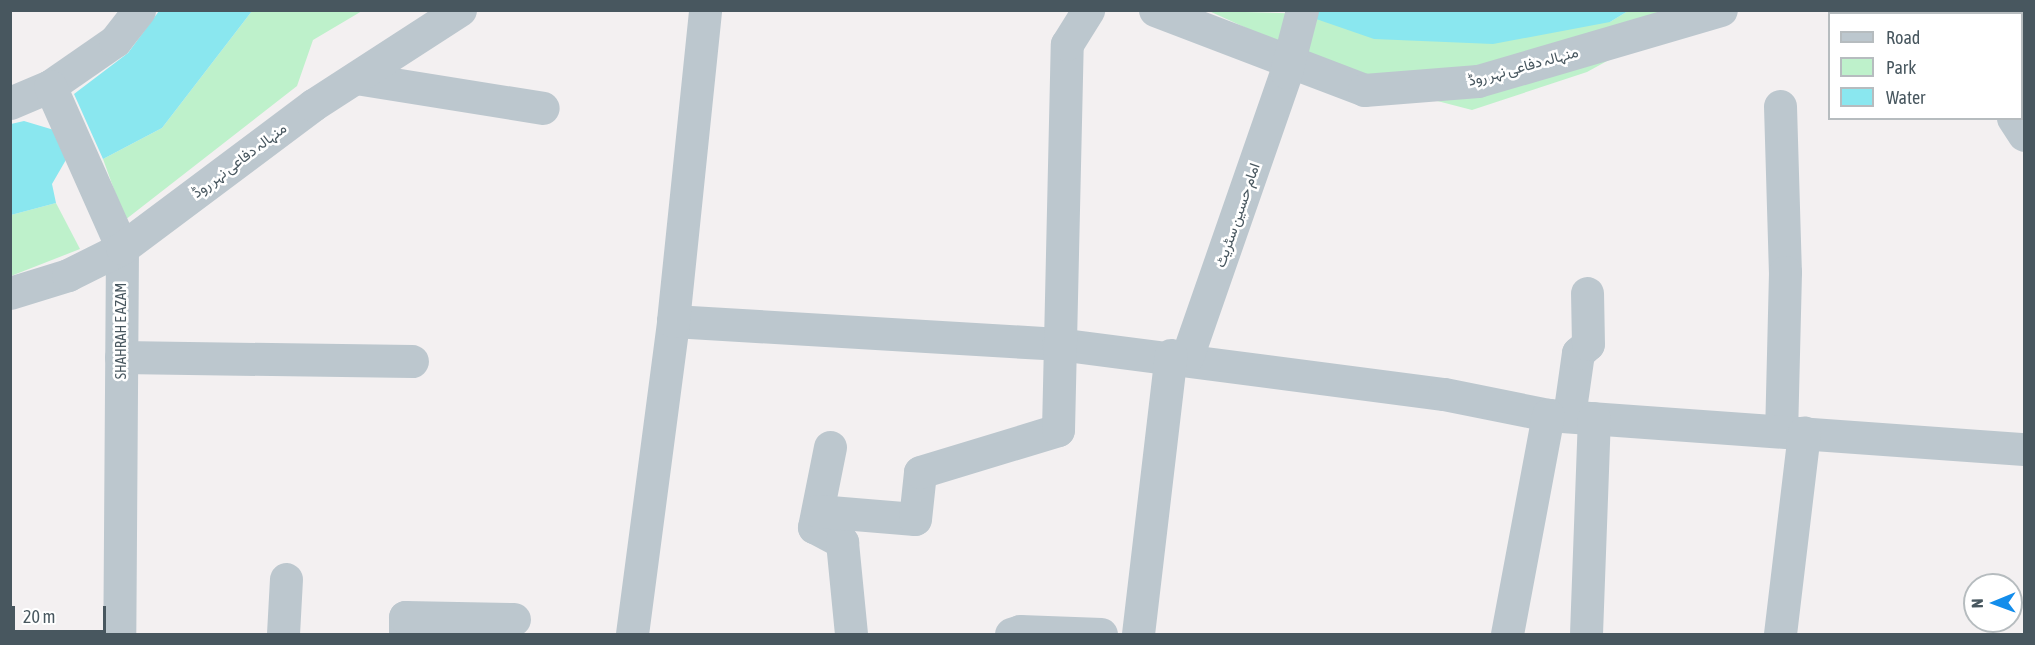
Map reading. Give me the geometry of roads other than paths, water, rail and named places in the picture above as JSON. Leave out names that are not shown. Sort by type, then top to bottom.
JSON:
[{"type":"street","points":[[10,103],[50,86],[115,41],[139,10]]},
{"type":"street","name":"منہالہ دفاعی نہر روڈ","points":[[10,294],[68,274],[122,248],[356,78],[460,10]]},
{"type":"street","points":[[632,634],[673,321],[705,10]]},
{"type":"street","points":[[818,511],[915,519],[920,472],[1058,430],[1058,344],[1067,44],[1088,10]]},
{"type":"street","name":"منہالہ دفاعی نہر روڈ","points":[[1155,10],[1364,90],[1478,81],[1721,10]]},
{"type":"street","name":"امام حسین سٹریٹ","points":[[1138,634],[1179,356],[1286,72],[1302,10]]},
{"type":"street","points":[[356,78],[543,108]]},
{"type":"street","name":"SHAHRAH E AZAM","points":[[50,86],[122,248],[119,634]]},
{"type":"street","points":[[1780,106],[1792,431],[1780,634]]},
{"type":"street","points":[[2014,120],[2025,135]]},
{"type":"street","points":[[1507,634],[1570,417],[1578,353],[1588,344],[1587,293]]},
{"type":"street","points":[[673,321],[1058,344],[1179,356],[1444,394],[1570,417],[2025,449]]},
{"type":"street","points":[[121,357],[412,362]]},
{"type":"street","points":[[1570,417],[1586,634]]},
{"type":"street","points":[[830,447],[814,526],[842,542],[851,634]]},
{"type":"street","points":[[284,634],[286,579]]},
{"type":"street","points":[[405,634],[405,617],[514,619]]},
{"type":"street","points":[[1016,633],[1101,634]]},
{"type":"water","points":[[159,11],[252,11],[162,128],[103,159],[74,94],[128,53]]},
{"type":"water","points":[[1293,11],[1628,11],[1610,22],[1493,44],[1374,39]]},
{"type":"water","points":[[24,121],[54,130],[67,158],[52,184],[56,203],[11,215],[11,124]]}]
